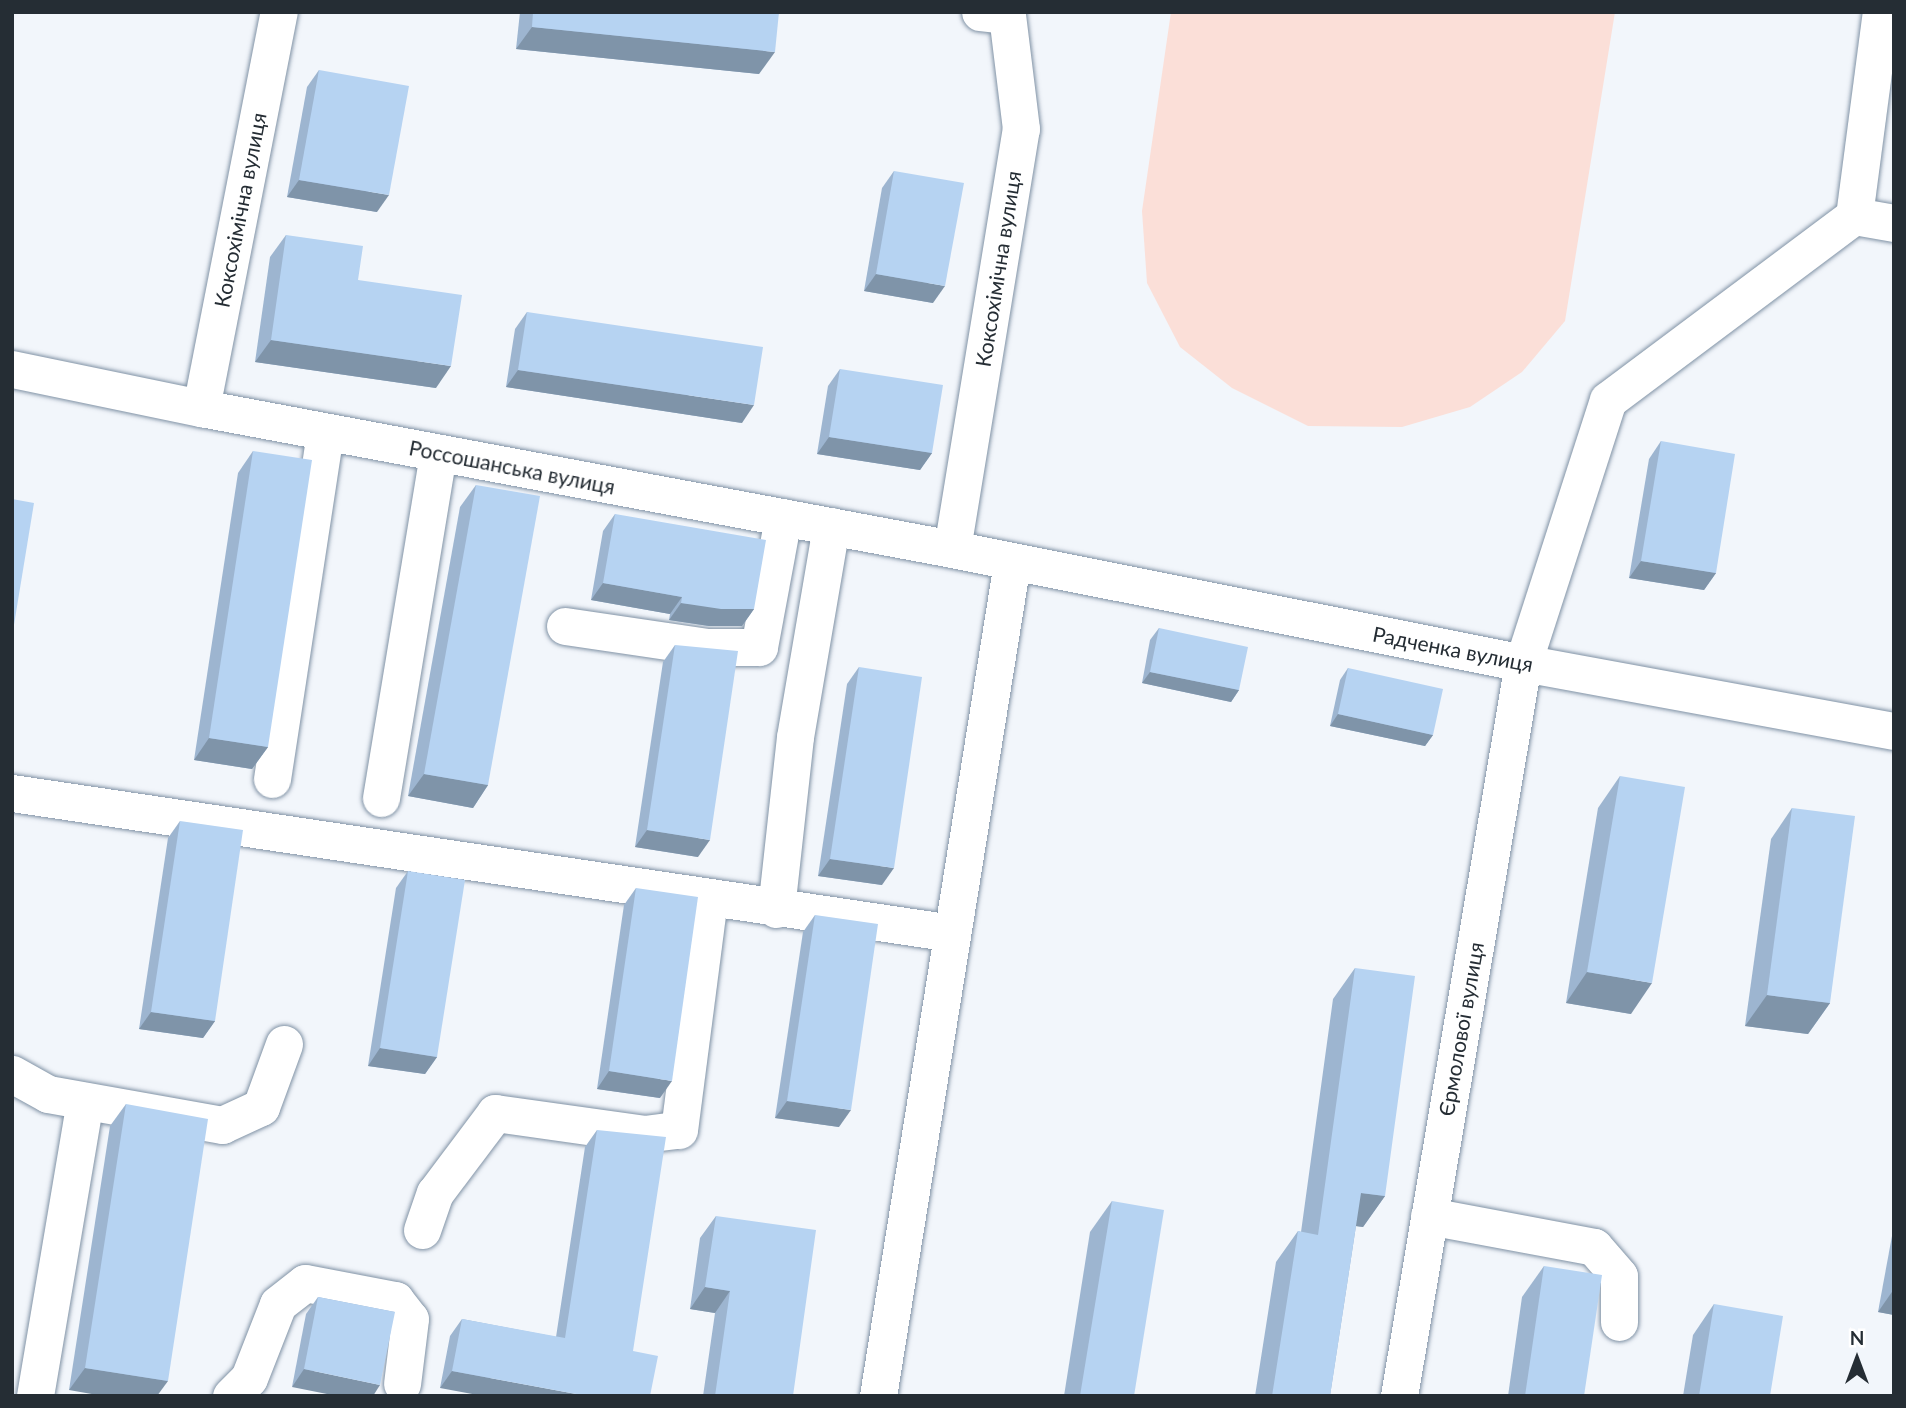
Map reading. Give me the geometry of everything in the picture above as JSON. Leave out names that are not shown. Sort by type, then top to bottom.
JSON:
[{"type":"street","name":"Коксохімічна вулиця","points":[[201,408],[279,12]]},
{"type":"street","name":"Коксохімічна вулиця","points":[[953,549],[1021,130],[1007,15],[980,12]]},
{"type":"street","points":[[1881,12],[1854,216],[1894,223]]},
{"type":"street","name":"Єрмолової вулиця","points":[[1399,1396],[1523,663],[1608,400],[1854,216]]},
{"type":"street","name":"Россошанська вулиця","points":[[12,369],[325,432],[1012,562]]},
{"type":"street","points":[[272,779],[325,432]]},
{"type":"street","points":[[382,798],[438,453]]},
{"type":"street","points":[[565,626],[707,647],[759,647],[783,517]]},
{"type":"street","points":[[776,909],[795,737],[831,526]]},
{"type":"street","points":[[878,1396],[1012,562]]},
{"type":"street","name":"Радченка вулиця","points":[[1012,562],[1523,663],[1894,731]]},
{"type":"street","points":[[12,793],[776,909],[952,933]]},
{"type":"street","points":[[422,1230],[435,1193],[495,1113],[644,1134],[678,1130],[709,898]]},
{"type":"street","points":[[12,1074],[48,1094],[222,1125],[261,1107],[284,1044]]},
{"type":"street","points":[[35,1396],[85,1101]]},
{"type":"street","points":[[1429,1216],[1594,1247],[1619,1276],[1619,1322]]},
{"type":"street","points":[[231,1396],[249,1378],[278,1304],[305,1283],[395,1300],[410,1319],[402,1384]]},
{"type":"shaded area","points":[[1171,12],[1615,12],[1565,321],[1522,372],[1470,407],[1402,427],[1308,426],[1232,388],[1180,347],[1147,283],[1142,211]]},
{"type":"building","points":[[533,12],[779,12],[775,52],[532,27]]},
{"type":"building","points":[[319,70],[409,86],[389,195],[299,180]]},
{"type":"building","points":[[894,171],[964,183],[945,286],[876,274]]},
{"type":"building","points":[[286,235],[363,246],[358,280],[462,295],[451,366],[271,340]]},
{"type":"building","points":[[527,312],[763,347],[754,405],[518,370]]},
{"type":"building","points":[[840,369],[943,385],[932,453],[829,437]]},
{"type":"building","points":[[1661,441],[1735,454],[1716,573],[1641,561]]},
{"type":"building","points":[[253,451],[312,460],[268,747],[209,738]]},
{"type":"building","points":[[476,485],[540,496],[488,785],[424,774]]},
{"type":"building","points":[[12,499],[34,503],[12,637]]},
{"type":"building","points":[[615,514],[766,540],[754,609],[721,609],[681,603],[682,597],[603,583]]},
{"type":"building","points":[[1159,628],[1248,647],[1239,690],[1150,672]]},
{"type":"building","points":[[675,645],[738,651],[710,840],[647,830]]},
{"type":"building","points":[[859,667],[922,677],[894,868],[830,859]]},
{"type":"building","points":[[1348,668],[1443,689],[1433,735],[1338,714]]},
{"type":"building","points":[[1620,776],[1685,787],[1652,983],[1587,972]]},
{"type":"building","points":[[1792,808],[1855,816],[1830,1003],[1767,995]]},
{"type":"building","points":[[180,821],[243,830],[215,1021],[151,1012]]},
{"type":"building","points":[[408,871],[465,880],[437,1057],[380,1048]]},
{"type":"building","points":[[636,888],[698,897],[672,1081],[609,1071]]},
{"type":"building","points":[[815,915],[878,924],[851,1110],[787,1101]]},
{"type":"building","points":[[1355,968],[1415,976],[1385,1196],[1361,1193],[1330,1396],[1272,1396],[1298,1231],[1318,1235]]},
{"type":"building","points":[[126,1104],[208,1119],[168,1381],[85,1368]]},
{"type":"building","points":[[597,1130],[666,1137],[633,1351],[658,1356],[650,1396],[587,1396],[452,1371],[462,1319],[565,1338]]},
{"type":"building","points":[[1112,1201],[1164,1210],[1134,1396],[1080,1396]]},
{"type":"building","points":[[716,1216],[816,1230],[793,1396],[715,1396],[730,1291],[705,1287]]},
{"type":"building","points":[[1544,1266],[1602,1275],[1584,1396],[1525,1396]]},
{"type":"building","points":[[318,1297],[395,1312],[380,1385],[304,1369]]},
{"type":"building","points":[[1714,1304],[1783,1316],[1770,1396],[1699,1396]]}]
